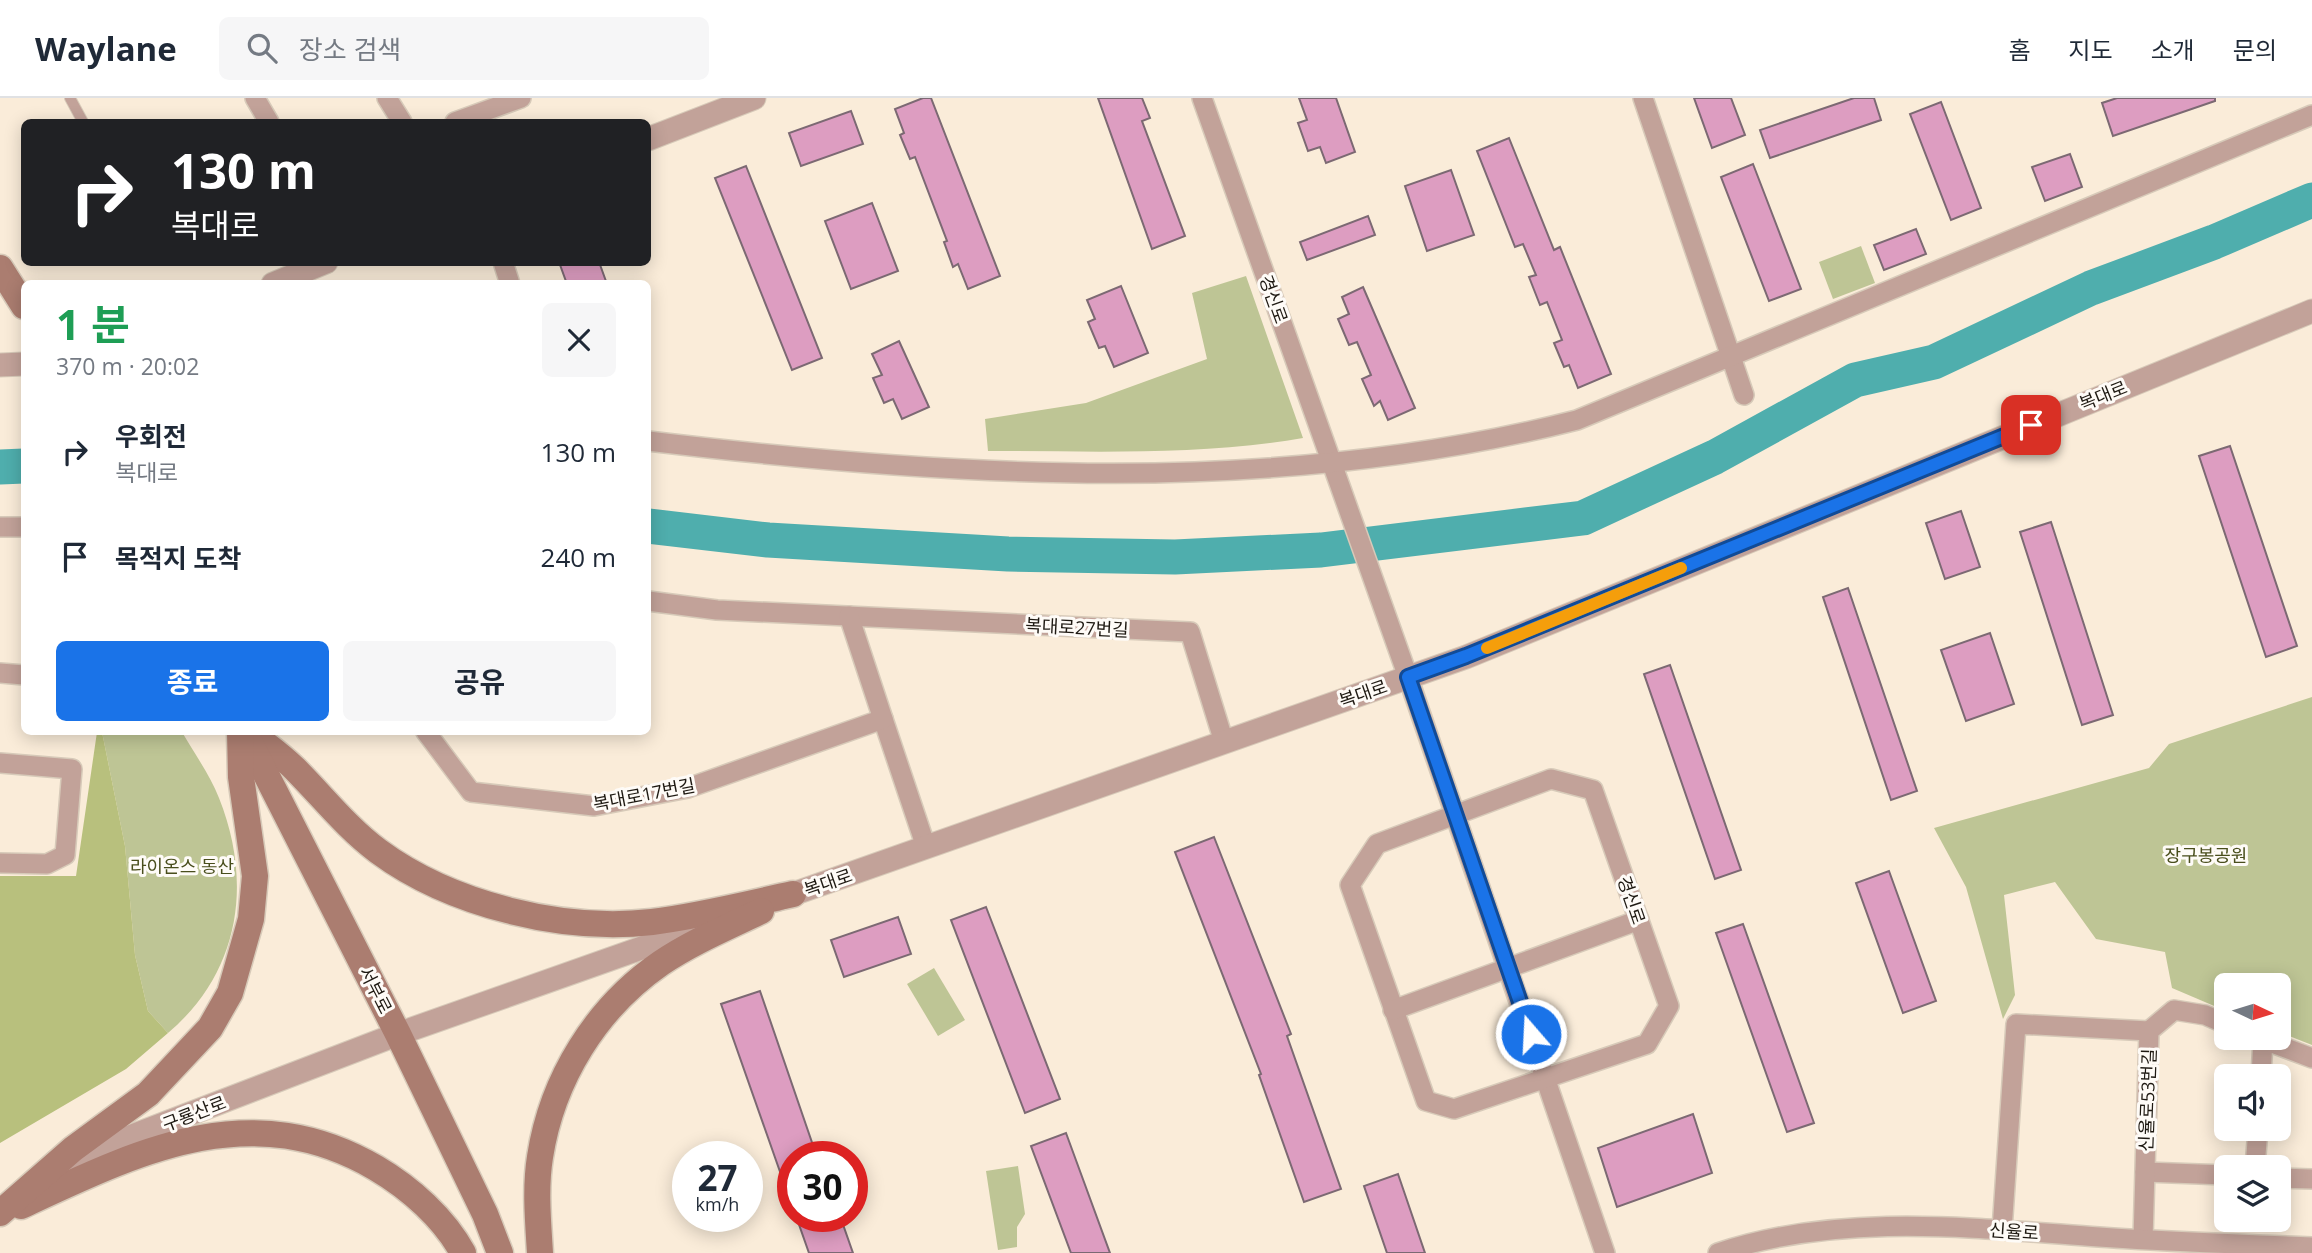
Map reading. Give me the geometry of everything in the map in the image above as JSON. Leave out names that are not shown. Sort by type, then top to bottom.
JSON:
[{"type":"main road","points":[[0,268],[21,301]]},
{"type":"main road","points":[[0,1214],[73,1149],[148,1094],[210,1028],[229,993],[251,919],[255,876],[241,777],[242,735]]},
{"type":"main road","name":"서부로","points":[[244,735],[398,1034],[500,1253]]},
{"type":"main road","points":[[254,735],[294,768],[348,827],[380,853],[462,897],[496,908],[586,921],[649,922],[793,894]]},
{"type":"main road","points":[[540,1253],[539,1158],[561,1078],[582,1045],[632,986],[662,962],[793,894]]},
{"type":"main road","points":[[0,1214],[113,1165],[206,1135],[240,1131],[318,1142],[357,1157],[392,1178],[431,1211],[463,1253]]},
{"type":"street","points":[[255,98],[267,119]]},
{"type":"street","points":[[387,98],[400,119]]},
{"type":"street","points":[[463,119],[521,98]]},
{"type":"street","name":"경신로","points":[[1202,98],[1408,677]]},
{"type":"street","points":[[1643,98],[1744,395]]},
{"type":"street","points":[[651,138],[743,100]]},
{"type":"street","points":[[651,442],[906,465],[1017,471],[1140,473],[1332,463],[1506,438],[1577,420],[2312,115]]},
{"type":"street","points":[[282,280],[316,266]]},
{"type":"street","name":"복대로","points":[[398,1034],[1466,656],[2312,311]]},
{"type":"street","points":[[0,365],[21,364]]},
{"type":"street","points":[[0,527],[21,527]]},
{"type":"street","points":[[651,601],[717,610],[849,616],[926,848]]},
{"type":"street","name":"복대로27번길","points":[[849,616],[1190,632],[1224,742]]},
{"type":"street","points":[[0,673],[21,676]]},
{"type":"street","points":[[1408,677],[1605,1253]]},
{"type":"street","name":"복대로17번길","points":[[428,735],[471,792],[594,806],[688,788],[883,719]]},
{"type":"street","points":[[0,763],[72,769],[65,855],[47,864],[0,863]]},
{"type":"street","name":"경신로","points":[[1551,779],[1593,790],[1669,1006],[1647,1044],[1454,1109],[1426,1101],[1350,885],[1377,844],[1455,814],[1551,779]]},
{"type":"street","points":[[1393,1010],[1639,920]]},
{"type":"street","name":"신율로53번길","points":[[2143,1239],[2150,1031],[2174,1010],[2214,1019]]},
{"type":"street","points":[[2003,1230],[2016,1024],[2150,1031]]},
{"type":"street","name":"구룡산로","points":[[0,1214],[68,1170],[127,1138],[398,1034]]},
{"type":"street","points":[[2291,1050],[2312,1058]]},
{"type":"street","name":"신율로53번길","points":[[2145,1172],[2214,1175]]},
{"type":"street","points":[[2291,1178],[2312,1179]]},
{"type":"street","name":"신율로","points":[[1718,1253],[1741,1245],[1827,1230],[1886,1226],[2312,1247]]},
{"type":"lane","points":[[70,98],[81,119]]},
{"type":"green space","points":[[1861,246],[1875,283],[1833,299],[1819,262]]},
{"type":"green space","points":[[1246,276],[1303,438],[1185,450],[988,451],[985,419],[1086,403],[1207,359],[1192,293]]},
{"type":"green space","name":"장구봉공원","points":[[2312,697],[2312,1045],[2291,1037],[2291,973],[2214,973],[2214,1006],[2172,988],[2165,952],[2096,939],[2055,882],[2004,895],[2015,995],[2003,1019],[1966,887],[1934,828],[2149,768],[2169,744]]},
{"type":"green space","points":[[97,735],[103,735],[125,846],[135,955],[148,1011],[168,1033],[126,1069],[0,1143],[0,876],[76,876]]},
{"type":"green space","name":"라이온스 동산","points":[[103,735],[184,735],[215,789],[230,830],[237,894],[225,954],[211,982],[192,1009],[168,1033],[148,1011],[135,955],[125,846]]},
{"type":"green space","points":[[934,968],[965,1020],[938,1036],[907,984]]},
{"type":"green space","points":[[1018,1166],[1025,1214],[1017,1227],[1017,1247],[998,1250],[986,1171]]},
{"type":"building","points":[[923,98],[931,98],[1000,276],[968,289],[958,264],[953,267],[944,242],[947,241],[915,157],[910,159],[900,135],[904,133],[895,109]]},
{"type":"building","points":[[1098,98],[1142,98],[1150,118],[1142,121],[1185,236],[1152,249]]},
{"type":"building","points":[[1299,98],[1336,98],[1355,152],[1326,163],[1320,147],[1308,151],[1298,123],[1307,120]]},
{"type":"building","points":[[1694,98],[1731,98],[1745,135],[1712,148]]},
{"type":"building","points":[[1854,98],[1874,98],[1881,120],[1770,158],[1760,130]]},
{"type":"building","points":[[2117,98],[2215,98],[2215,101],[2113,136],[2102,103]]},
{"type":"building","points":[[1941,102],[1981,208],[1951,220],[1910,114]]},
{"type":"building","points":[[851,111],[863,144],[801,166],[789,133]]},
{"type":"building","points":[[1509,138],[1554,250],[1560,247],[1611,374],[1578,388],[1569,365],[1564,367],[1554,343],[1562,340],[1547,302],[1540,305],[1529,277],[1536,275],[1523,244],[1515,247],[1477,151]]},
{"type":"building","points":[[2070,154],[2082,187],[2045,201],[2032,167]]},
{"type":"building","points":[[1753,164],[1801,289],[1769,301],[1721,177]]},
{"type":"building","points":[[746,166],[822,358],[792,370],[715,178]]},
{"type":"building","points":[[1451,170],[1474,235],[1427,251],[1405,186]]},
{"type":"building","points":[[872,203],[898,271],[851,289],[825,221]]},
{"type":"building","points":[[1368,216],[1375,235],[1307,260],[1300,242]]},
{"type":"building","points":[[1916,229],[1926,254],[1884,270],[1874,245]]},
{"type":"building","points":[[560,266],[600,266],[606,280],[566,280]]},
{"type":"building","points":[[1121,286],[1148,353],[1114,367],[1105,346],[1099,348],[1088,322],[1095,319],[1087,300]]},
{"type":"building","points":[[1363,287],[1415,408],[1388,420],[1380,401],[1374,406],[1362,379],[1371,375],[1357,342],[1349,345],[1338,319],[1349,314],[1342,297]]},
{"type":"building","points":[[899,341],[929,407],[902,419],[893,399],[884,403],[873,378],[882,375],[872,354]]},
{"type":"building","points":[[2230,446],[2297,646],[2266,657],[2199,456]]},
{"type":"building","points":[[1961,511],[1980,567],[1945,579],[1926,523]]},
{"type":"building","points":[[2051,522],[2113,715],[2082,725],[2020,532]]},
{"type":"building","points":[[1848,588],[1917,791],[1891,800],[1823,597]]},
{"type":"building","points":[[1990,633],[2014,704],[1966,721],[1941,650]]},
{"type":"building","points":[[1670,665],[1741,870],[1715,879],[1644,674]]},
{"type":"building","points":[[1214,837],[1291,1034],[1287,1036],[1341,1189],[1304,1202],[1259,1075],[1261,1074],[1175,852]]},
{"type":"building","points":[[1889,871],[1936,1001],[1903,1013],[1856,883]]},
{"type":"building","points":[[986,907],[1060,1099],[1025,1113],[951,920]]},
{"type":"building","points":[[898,917],[911,954],[844,977],[831,940]]},
{"type":"building","points":[[1743,924],[1814,1123],[1787,1132],[1716,933]]},
{"type":"building","points":[[760,991],[812,1141],[777,1141],[777,1163],[721,1004]]},
{"type":"building","points":[[1693,1114],[1712,1173],[1617,1207],[1598,1148]]},
{"type":"building","points":[[1066,1133],[1110,1253],[1071,1253],[1031,1146]]},
{"type":"building","points":[[1398,1174],[1425,1253],[1387,1253],[1364,1186]]},
{"type":"building","points":[[802,1232],[846,1232],[853,1253],[809,1253]]},
{"type":"waterway","points":[[651,526],[768,540],[1008,554],[1175,557],[1321,550],[1583,518],[1715,457],[1855,380],[1934,362],[2091,288],[2214,242],[2312,200]]},
{"type":"waterway","points":[[0,467],[21,466]]},
{"type":"slow traffic","points":[[1487,648],[1681,568]]},
{"type":"route","points":[[1531,1034],[1408,677],[1466,656],[2031,425]]}]
